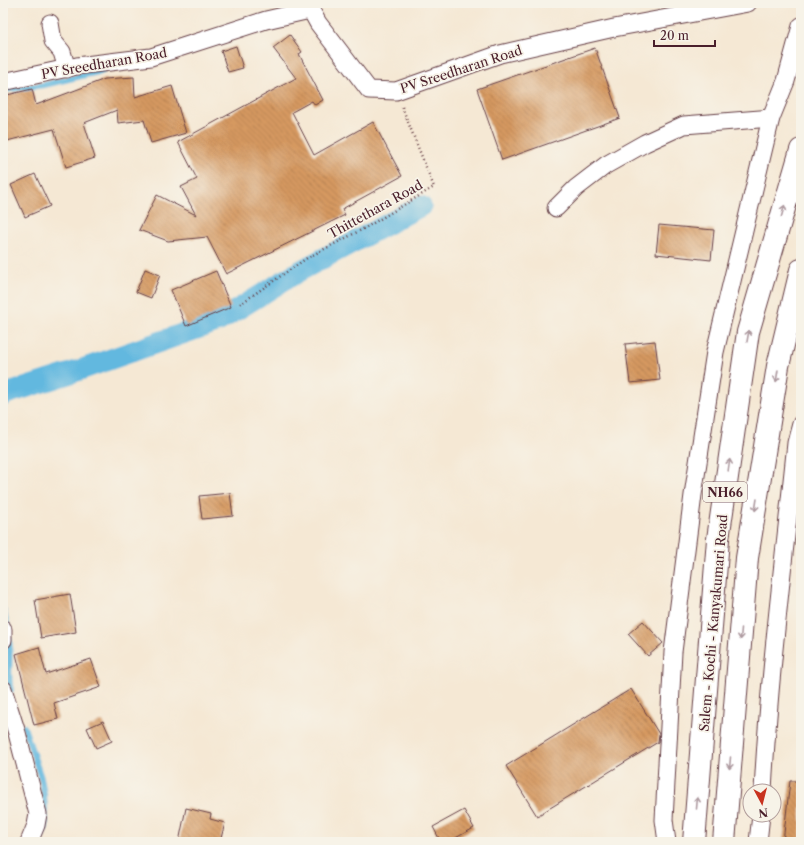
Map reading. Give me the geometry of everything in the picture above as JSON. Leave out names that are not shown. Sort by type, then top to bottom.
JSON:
[{"type":"highway","name":"Salem - Kochi - Kanyakumari Road","points":[[694,842],[718,539],[748,332],[801,150]]},
{"type":"highway","name":"NH66","points":[[724,842],[747,558],[778,366],[801,270]]},
{"type":"street","name":"PV Sreedharan Road","points":[[3,82],[77,66],[151,57],[308,7],[369,90],[396,91],[500,54],[614,28],[748,3]]},
{"type":"street","points":[[50,23],[53,40],[62,52],[67,69]]},
{"type":"street","points":[[667,842],[664,820],[673,652],[693,495],[715,352],[771,118],[786,82],[801,26]]},
{"type":"street","points":[[556,208],[576,188],[606,166],[645,143],[684,125],[771,118]]},
{"type":"street","points":[[763,783],[769,694],[796,443],[801,424]]},
{"type":"street","points":[[3,629],[3,640]]},
{"type":"street","points":[[3,689],[17,733],[38,814],[36,825],[29,842]]},
{"type":"street","points":[[758,842],[760,823]]},
{"type":"path","name":"Thittethara Road","points":[[240,304],[307,258],[365,228],[434,187],[396,91]]},
{"type":"building","points":[[290,35],[302,52],[299,54],[323,100],[315,105],[312,101],[292,112],[314,155],[373,122],[402,176],[342,209],[345,215],[226,274],[207,237],[168,241],[139,230],[157,195],[196,215],[181,187],[197,179],[178,142],[296,78],[273,48]]},
{"type":"building","points":[[236,46],[243,68],[228,72],[221,51]]},
{"type":"building","points":[[595,48],[620,118],[502,160],[477,89]]},
{"type":"building","points":[[134,77],[135,97],[172,86],[186,133],[151,143],[144,120],[118,123],[117,110],[84,123],[95,158],[66,167],[54,129],[3,142],[3,96],[32,89],[36,105],[105,79]]},
{"type":"building","points":[[35,174],[50,206],[25,217],[11,185]]},
{"type":"building","points":[[659,225],[714,230],[711,260],[656,254]]},
{"type":"building","points":[[145,269],[160,275],[151,298],[136,292]]},
{"type":"building","points":[[216,271],[231,307],[186,326],[171,290]]},
{"type":"building","points":[[655,341],[660,380],[630,383],[625,344]]},
{"type":"building","points":[[230,493],[233,516],[202,519],[199,496]]},
{"type":"building","points":[[70,594],[76,632],[41,638],[35,600]]},
{"type":"building","points":[[643,621],[663,643],[648,656],[628,634]]},
{"type":"building","points":[[39,647],[46,674],[91,659],[101,687],[54,703],[58,719],[34,725],[16,654]]},
{"type":"building","points":[[631,689],[659,734],[658,742],[537,816],[506,766]]},
{"type":"building","points":[[103,721],[112,741],[96,748],[87,728]]},
{"type":"building","points":[[790,781],[801,781],[801,842],[783,842]]},
{"type":"building","points":[[186,808],[211,814],[210,819],[225,823],[220,842],[179,842]]},
{"type":"building","points":[[464,810],[474,828],[448,842],[441,842],[433,827]]},
{"type":"waterway","points":[[3,90],[44,85],[102,71]]},
{"type":"waterway","points":[[3,396],[219,321],[296,273],[421,206]]},
{"type":"waterway","points":[[3,609],[8,629]]},
{"type":"waterway","points":[[9,638],[9,679],[11,690]]},
{"type":"waterway","points":[[24,727],[41,778],[44,794],[46,826],[39,842]]}]
